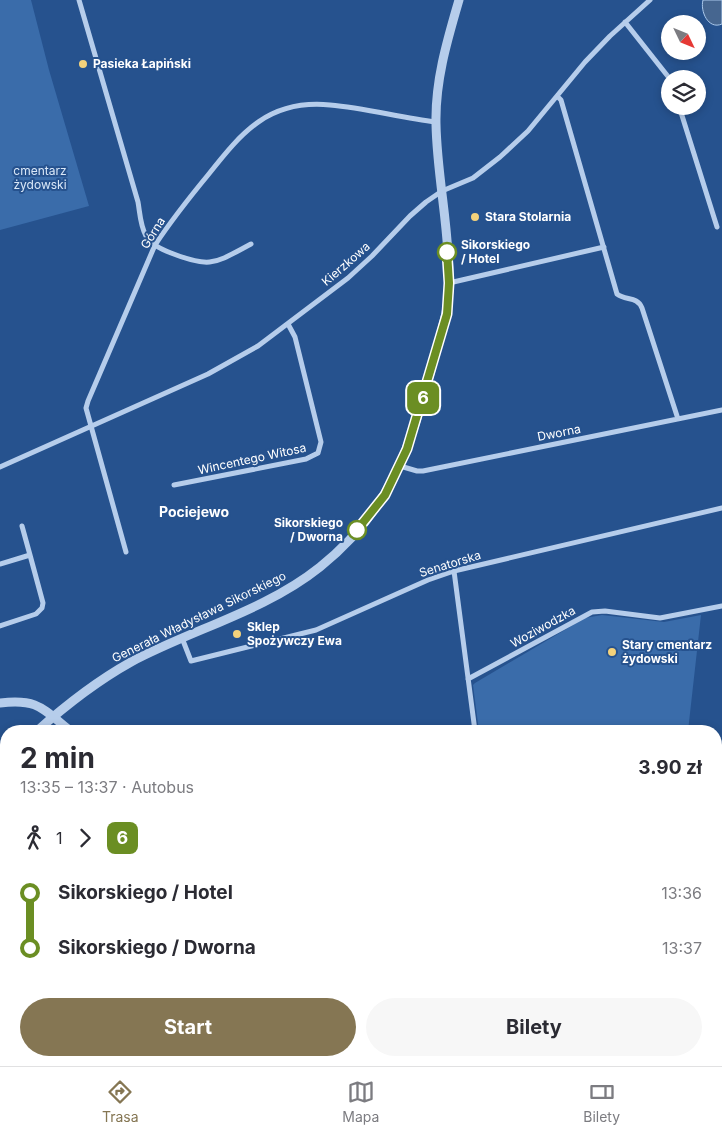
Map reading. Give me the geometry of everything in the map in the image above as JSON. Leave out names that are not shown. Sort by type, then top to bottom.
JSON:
[{"type":"street","points":[[79,0],[148,239],[155,245],[188,260],[203,263],[221,259],[251,244]]},
{"type":"street","name":"Generała Władysława Sikorskiego","points":[[44,725],[81,694],[132,662],[299,582],[342,547],[369,517],[385,495],[400,466],[424,398],[448,306],[449,283],[436,122],[441,66],[459,0]]},
{"type":"street","name":"Kierzkowa","points":[[0,467],[234,361],[258,346],[354,273],[410,216],[442,191],[473,178],[493,163],[528,131],[585,62],[650,0]]},
{"type":"street","points":[[625,22],[663,70]]},
{"type":"street","points":[[557,96],[561,100],[617,294],[634,299],[642,308],[678,419]]},
{"type":"street","name":"Górna","points":[[126,552],[86,412],[88,401],[155,245],[178,213],[234,143],[252,125],[272,114],[296,106],[331,105],[436,122]]},
{"type":"street","points":[[682,115],[717,227]]},
{"type":"street","points":[[449,283],[604,247]]},
{"type":"street","name":"Wincentego Witosa","points":[[174,485],[306,459],[318,453],[321,442],[295,337],[288,324]]},
{"type":"street","name":"Dworna","points":[[400,466],[423,471],[722,410]]},
{"type":"street","name":"Senatorska","points":[[182,638],[191,661],[316,630],[428,580],[454,571],[722,508]]},
{"type":"street","points":[[0,626],[36,614],[42,608],[43,603],[22,526]]},
{"type":"street","points":[[0,564],[30,556]]},
{"type":"street","points":[[454,571],[474,725]]},
{"type":"street","name":"Woziwodzka","points":[[468,679],[592,612],[605,611],[660,618],[722,606]]},
{"type":"street","points":[[0,703],[18,702],[34,704],[65,725]]},
{"type":"green space","name":"cmentarz żydowski","points":[[0,0],[31,0],[49,70],[89,206],[0,230]]},
{"type":"green space","name":"Stary cmentarz żydowski","points":[[602,615],[664,622],[701,615],[689,725],[478,725],[473,685],[585,618]]},
{"type":"shaded area","points":[[703,0],[722,0],[722,24],[717,25],[709,22],[704,14]]},
{"type":"bus line","name":"6","points":[[357,530],[369,517],[392,482],[407,449],[424,398],[432,363],[447,314],[449,283],[447,252]]},
{"type":"place","name":"Pasieka Łapiński","points":[[83,64]]},
{"type":"place","name":"Stara Stolarnia","points":[[475,217]]},
{"type":"place","name":"Sikorskiego / Hotel","points":[[447,252]]},
{"type":"place","name":"Sikorskiego / Dworna","points":[[357,530]]},
{"type":"place","name":"Sklep Spożywczy Ewa","points":[[237,634]]},
{"type":"place","name":"Stary cmentarz żydowski","points":[[612,652]]},
{"type":"district","name":"Pociejewo","points":[[194,512]]}]
